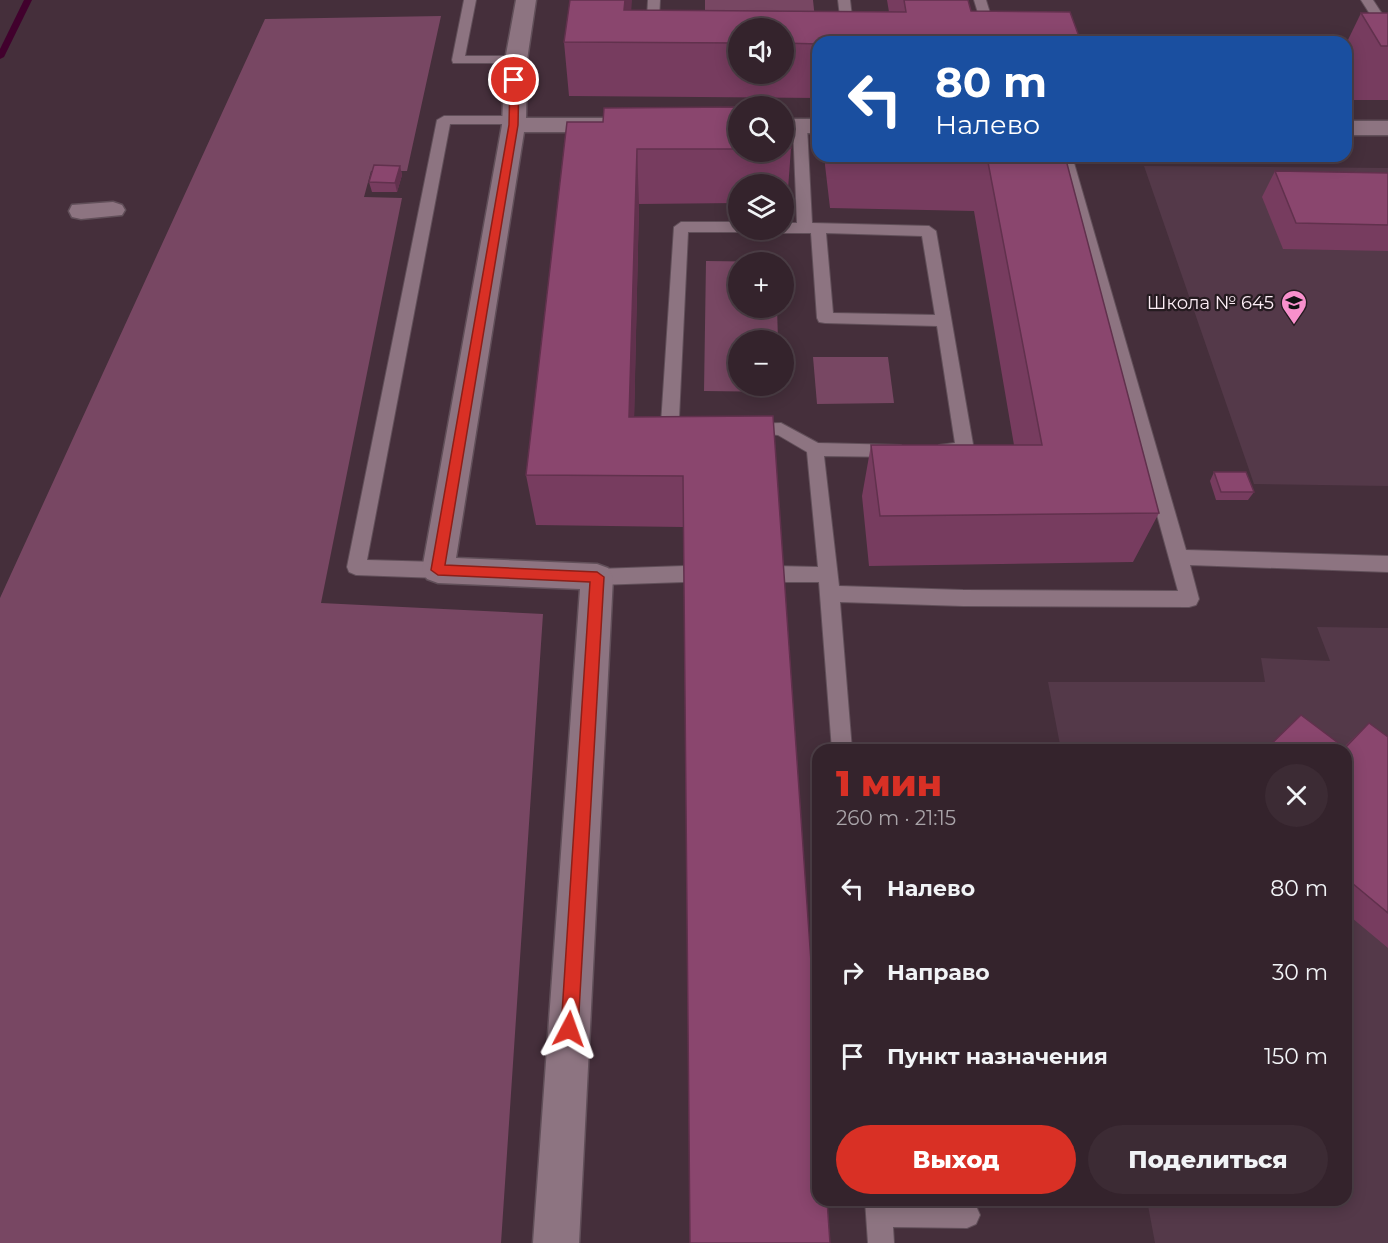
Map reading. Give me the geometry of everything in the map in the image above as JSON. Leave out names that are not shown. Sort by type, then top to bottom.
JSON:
[{"type":"street","points":[[526,0],[516,60],[513,122],[438,570],[597,577],[556,1243]]},
{"type":"street","points":[[513,122],[632,125]]},
{"type":"street","points":[[1352,128],[1388,128]]},
{"type":"street","points":[[81,211],[113,210]]},
{"type":"lane","points":[[470,0],[458,60],[516,60]]},
{"type":"lane","points":[[654,0],[652,43],[662,43]]},
{"type":"lane","points":[[843,0],[848,36]]},
{"type":"lane","points":[[980,0],[991,36]]},
{"type":"lane","points":[[1367,0],[1388,33]]},
{"type":"lane","points":[[438,570],[356,567],[444,120],[513,122]]},
{"type":"lane","points":[[800,126],[825,318],[944,321]]},
{"type":"lane","points":[[775,574],[829,584],[963,598],[1189,599],[1067,162]]},
{"type":"lane","points":[[703,426],[670,424],[681,227],[728,227]]},
{"type":"lane","points":[[794,228],[929,231],[965,450],[930,450]]},
{"type":"lane","points":[[736,427],[781,429],[815,449],[907,450]]},
{"type":"lane","points":[[815,449],[829,584],[842,744]]},
{"type":"lane","points":[[1179,557],[1388,564]]},
{"type":"lane","points":[[597,577],[684,574]]},
{"type":"lane","points":[[881,1243],[879,1207],[967,1215]]},
{"type":"shaded area","points":[[705,0],[813,0],[815,19],[794,18],[705,18]]},
{"type":"shaded area","points":[[441,16],[407,171],[371,171],[364,197],[402,198],[321,603],[543,614],[501,1243],[0,1243],[0,598],[265,19]]},
{"type":"shaded area","name":"Школа № 645","points":[[1144,166],[1388,168],[1388,486],[1254,484]]},
{"type":"shaded area","points":[[706,261],[728,261],[728,318],[777,318],[778,330],[728,330],[728,391],[704,391]]},
{"type":"shaded area","points":[[813,357],[888,357],[894,403],[817,404]]},
{"type":"shaded area","points":[[1317,627],[1388,628],[1388,1243],[1155,1243],[1148,1206],[1352,1206],[1352,744],[1060,744],[1048,682],[1265,682],[1261,658],[1330,661]]},
{"type":"building","points":[[570,0],[625,0],[624,10],[906,12],[904,0],[968,0],[971,11],[1070,12],[1079,36],[812,36],[812,44],[794,43],[794,18],[728,18],[728,43],[564,42]]},
{"type":"building","points":[[1361,13],[1388,13],[1388,46],[1381,46]]},
{"type":"building","points":[[728,107],[728,149],[637,149],[629,417],[773,416],[812,976],[812,1206],[827,1206],[830,1243],[690,1243],[683,476],[526,475],[567,122],[603,122],[604,108]]},
{"type":"building","points":[[988,162],[1067,162],[1159,513],[880,516],[871,445],[1042,445]]},
{"type":"building","points":[[374,165],[400,166],[395,183],[369,182]]},
{"type":"building","points":[[1275,171],[1388,173],[1388,225],[1296,223]]},
{"type":"building","points":[[1214,472],[1246,472],[1254,492],[1221,492]]},
{"type":"building","points":[[1301,715],[1340,744],[1271,744]]},
{"type":"building","points":[[1369,723],[1388,737],[1388,913],[1352,883],[1352,744],[1349,744]]},
{"type":"waterway","points":[[0,57],[28,0]]},
{"type":"place","name":"Школа № 645","points":[[1294,326]]},
{"type":"route","points":[[514,80],[512,120],[514,125],[438,570],[597,577],[569,1029]]}]
